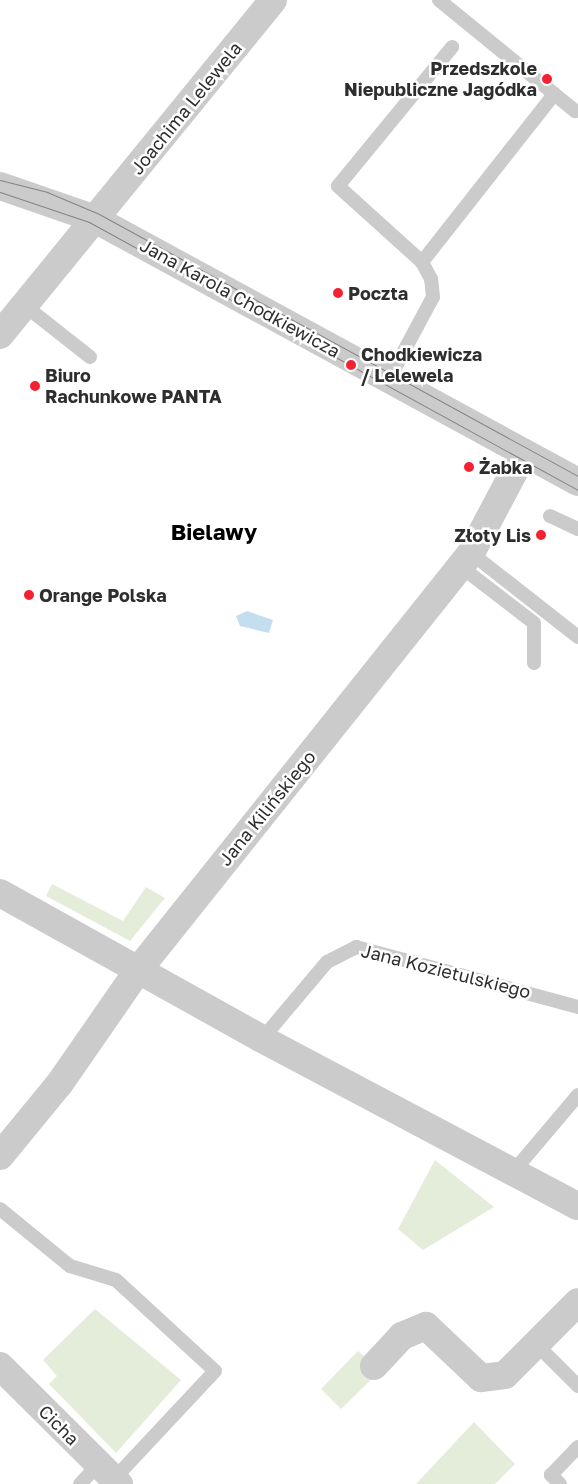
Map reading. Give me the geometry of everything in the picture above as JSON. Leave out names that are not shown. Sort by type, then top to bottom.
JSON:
[{"type":"street","name":"Joachima Lelewela","points":[[0,335],[273,0]]},
{"type":"street","name":"Jana Karola Chodkiewicza","points":[[0,186],[94,218],[578,482]]},
{"type":"street","name":"Jana Kilińskiego","points":[[0,1156],[60,1083],[139,968],[466,559],[524,453]]},
{"type":"street","points":[[0,893],[139,968],[262,1039],[578,1206]]},
{"type":"street","points":[[374,1366],[407,1332],[426,1326],[481,1378],[505,1375],[578,1302]]},
{"type":"street","name":"Cicha","points":[[0,1366],[111,1476]]},
{"type":"lane","points":[[439,0],[575,112]]},
{"type":"lane","points":[[388,379],[433,297],[431,279],[422,262],[338,186],[452,47]]},
{"type":"lane","points":[[422,262],[554,94]]},
{"type":"lane","points":[[24,305],[90,357]]},
{"type":"lane","points":[[550,516],[578,529]]},
{"type":"lane","points":[[466,559],[578,637]]},
{"type":"lane","points":[[466,559],[534,623],[534,663]]},
{"type":"lane","name":"Jana Kozietulskiego","points":[[262,1039],[327,962],[356,947],[578,1007]]},
{"type":"lane","points":[[513,1172],[578,1095]]},
{"type":"lane","points":[[0,1209],[70,1266],[116,1280],[215,1371],[111,1476],[80,1484]]},
{"type":"lane","points":[[536,1343],[578,1386]]},
{"type":"lane","points":[[560,1484],[551,1475],[578,1447]]},
{"type":"green space","points":[[52,884],[123,921],[146,887],[165,898],[130,941],[46,896]]},
{"type":"green space","points":[[435,1160],[494,1207],[423,1250],[398,1229]]},
{"type":"green space","points":[[95,1309],[181,1380],[116,1453],[49,1384],[57,1376],[43,1360]]},
{"type":"green space","points":[[358,1351],[380,1371],[341,1409],[321,1389]]},
{"type":"green space","points":[[474,1422],[515,1464],[495,1484],[416,1484]]},
{"type":"water","points":[[247,611],[273,620],[269,633],[240,626],[236,616]]},
{"type":"tram line","points":[[0,180],[47,192],[99,214],[578,476]]},
{"type":"tram line","points":[[0,192],[89,222],[578,490]]},
{"type":"place","name":"Przedszkole Niepubliczne Jagódka","points":[[547,79]]},
{"type":"place","name":"Poczta","points":[[338,293]]},
{"type":"place","name":"Chodkiewicza / Lelewela","points":[[351,365]]},
{"type":"place","name":"Biuro Rachunkowe PANTA","points":[[35,386]]},
{"type":"place","name":"Żabka","points":[[469,467]]},
{"type":"place","name":"Złoty Lis","points":[[541,535]]},
{"type":"place","name":"Orange Polska","points":[[29,595]]},
{"type":"district","name":"Bielawy","points":[[214,532]]}]
